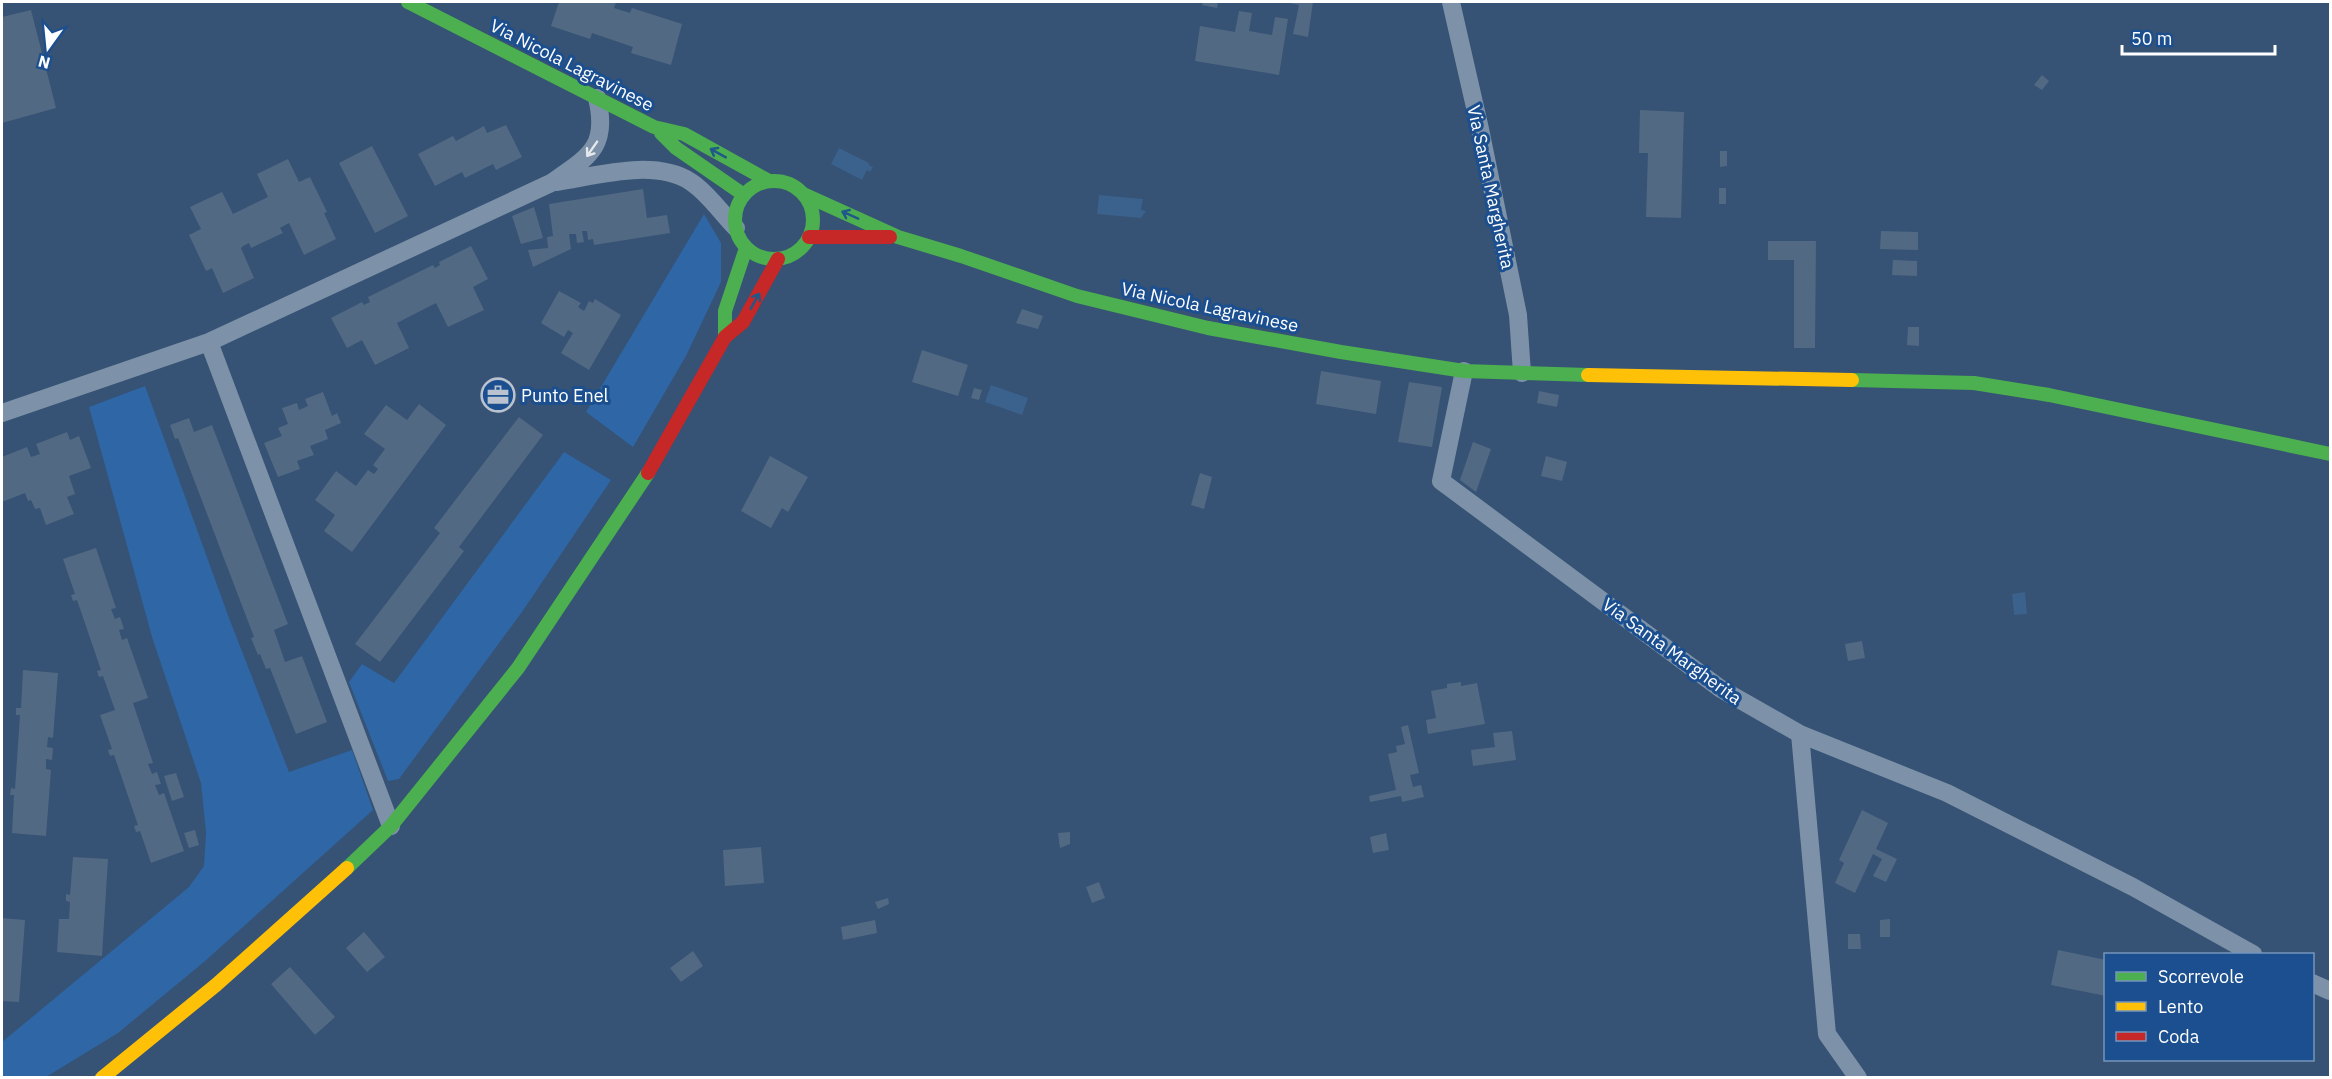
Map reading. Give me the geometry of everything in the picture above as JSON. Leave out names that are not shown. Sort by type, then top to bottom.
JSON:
[{"type":"street","name":"Via Nicola Lagravinese","points":[[408,2],[654,127],[684,134],[769,181]]},
{"type":"street","name":"Via Santa Margherita","points":[[1451,2],[1518,315],[1522,373]]},
{"type":"street","points":[[2,413],[209,342],[551,183],[593,150],[601,132],[601,116],[597,98]]},
{"type":"street","name":"Via Nicola Lagravinese","points":[[654,127],[676,148],[744,195]]},
{"type":"street","points":[[551,183],[643,169],[675,174],[692,183],[736,228]]},
{"type":"street","points":[[769,181],[793,186],[803,194],[811,208],[813,223],[809,237],[801,248],[790,256],[778,259],[760,257],[746,248],[738,236],[734,222],[737,207],[744,195],[755,186],[769,181]]},
{"type":"street","name":"Via Nicola Lagravinese","points":[[803,194],[898,237],[1077,296],[1208,328],[1464,371],[1974,383],[2049,395],[2331,454]]},
{"type":"street","name":"Via Nicola Lagravinese","points":[[809,237],[898,237]]},
{"type":"street","points":[[725,337],[725,311],[746,248]]},
{"type":"street","points":[[102,1077],[316,898],[391,826],[518,668],[642,484],[725,337],[743,322],[778,259]]},
{"type":"street","points":[[209,342],[391,826]]},
{"type":"street","name":"Via Santa Margherita","points":[[1464,371],[1441,481],[1721,689],[1800,734]]},
{"type":"street","points":[[1858,1077],[1827,1034],[1800,734],[1947,793],[2133,887],[2251,953]]},
{"type":"street","points":[[2314,983],[2331,991]]},
{"type":"shaded area","points":[[839,148],[873,167],[870,172],[867,170],[862,180],[831,164]]},
{"type":"shaded area","points":[[1099,195],[1143,199],[1141,210],[1146,211],[1141,218],[1097,214]]},
{"type":"shaded area","points":[[704,214],[721,243],[721,282],[686,356],[633,447],[586,412]]},
{"type":"shaded area","points":[[991,385],[1028,398],[1022,415],[985,402]]},
{"type":"shaded area","points":[[145,386],[229,618],[289,772],[352,750],[373,810],[204,962],[118,1033],[46,1077],[3,1077],[2,1042],[189,887],[204,866],[206,832],[201,783],[152,637],[89,407]]},
{"type":"shaded area","points":[[564,452],[611,480],[522,612],[399,779],[388,781],[349,682],[362,664],[394,683]]},
{"type":"shaded area","points":[[2025,592],[2027,614],[2014,615],[2012,594]]},
{"type":"building","points":[[559,2],[616,2],[614,8],[630,13],[632,8],[682,24],[671,65],[631,53],[633,47],[592,33],[590,39],[551,26]]},
{"type":"building","points":[[1203,2],[1218,2],[1217,8],[1202,5]]},
{"type":"building","points":[[1285,2],[1313,2],[1308,37],[1293,34],[1299,5]]},
{"type":"building","points":[[31,10],[56,108],[2,123],[2,17]]},
{"type":"building","points":[[1239,11],[1252,13],[1249,31],[1272,35],[1275,17],[1288,19],[1279,75],[1195,61],[1200,26],[1235,32]]},
{"type":"building","points":[[2042,75],[2049,81],[2042,90],[2034,85]]},
{"type":"building","points":[[1640,110],[1684,112],[1681,218],[1646,217],[1648,153],[1639,153]]},
{"type":"building","points":[[506,125],[522,157],[496,170],[493,164],[465,178],[462,172],[435,186],[418,154],[453,136],[456,141],[484,126],[487,133]]},
{"type":"building","points":[[372,146],[408,216],[375,233],[339,163]]},
{"type":"building","points":[[1720,151],[1727,151],[1727,166],[1720,167]]},
{"type":"building","points":[[288,159],[299,182],[310,177],[327,212],[324,213],[336,239],[304,255],[289,223],[280,228],[283,233],[251,248],[249,243],[241,248],[254,278],[223,293],[212,268],[206,271],[189,235],[201,229],[190,207],[222,192],[233,214],[268,197],[257,174]]},
{"type":"building","points":[[1719,188],[1726,188],[1726,204],[1719,204]]},
{"type":"building","points":[[643,189],[647,218],[667,215],[670,233],[594,245],[593,239],[588,240],[587,231],[582,231],[584,242],[577,243],[576,234],[569,234],[571,249],[533,267],[528,250],[548,248],[547,237],[553,236],[549,204]]},
{"type":"building","points":[[534,207],[543,238],[521,244],[512,216]]},
{"type":"building","points":[[1881,231],[1918,232],[1918,250],[1880,249]]},
{"type":"building","points":[[1768,241],[1816,241],[1815,348],[1794,348],[1794,260],[1768,260]]},
{"type":"building","points":[[471,246],[488,279],[473,287],[484,310],[448,327],[436,303],[397,323],[409,348],[375,365],[362,340],[347,348],[331,318],[362,302],[364,305],[370,302],[368,297],[433,265],[435,268],[440,265],[439,262]]},
{"type":"building","points":[[1893,260],[1917,261],[1917,276],[1892,275]]},
{"type":"building","points":[[559,291],[581,303],[578,307],[584,311],[589,301],[593,303],[595,299],[621,315],[589,370],[561,353],[573,333],[568,330],[564,337],[541,323]]},
{"type":"building","points":[[1022,309],[1043,316],[1038,329],[1016,323]]},
{"type":"building","points":[[1908,327],[1919,327],[1919,346],[1907,345]]},
{"type":"building","points":[[922,350],[968,365],[958,396],[912,382]]},
{"type":"building","points":[[1321,371],[1381,381],[1376,414],[1316,404]]},
{"type":"building","points":[[1409,382],[1442,387],[1432,447],[1398,442]]},
{"type":"building","points":[[974,388],[982,390],[979,400],[971,398]]},
{"type":"building","points":[[1539,391],[1559,395],[1557,407],[1537,403]]},
{"type":"building","points":[[323,392],[332,416],[337,413],[341,423],[325,430],[328,439],[310,446],[314,455],[297,461],[300,469],[278,477],[264,443],[282,436],[278,428],[288,424],[282,408],[297,403],[299,410],[308,406],[305,399]]},
{"type":"building","points":[[419,404],[446,425],[352,552],[324,531],[335,515],[315,500],[336,471],[356,486],[368,470],[374,474],[378,469],[373,465],[385,449],[364,434],[386,405],[407,420]]},
{"type":"building","points":[[519,417],[543,435],[459,547],[464,551],[380,662],[355,644],[440,533],[434,528]]},
{"type":"building","points":[[189,418],[194,432],[212,425],[288,624],[274,630],[285,662],[302,656],[327,722],[296,734],[270,668],[266,669],[260,654],[258,655],[251,638],[254,637],[178,438],[175,439],[170,425]]},
{"type":"building","points":[[67,432],[70,440],[79,436],[91,468],[69,476],[75,494],[67,497],[74,514],[46,525],[40,508],[35,509],[25,493],[2,502],[2,457],[27,447],[31,457],[40,454],[36,444]]},
{"type":"building","points":[[1473,442],[1491,449],[1476,492],[1460,480]]},
{"type":"building","points":[[770,456],[808,477],[788,512],[782,508],[771,528],[741,511]]},
{"type":"building","points":[[1546,456],[1567,462],[1562,481],[1541,476]]},
{"type":"building","points":[[1200,473],[1212,477],[1204,509],[1191,505]]},
{"type":"building","points":[[96,548],[116,608],[111,609],[115,619],[120,617],[124,629],[119,630],[122,640],[127,638],[148,698],[133,703],[153,763],[148,764],[152,774],[157,772],[161,784],[155,785],[159,795],[164,793],[184,851],[151,863],[140,831],[136,832],[134,826],[138,825],[114,755],[110,756],[108,750],[112,749],[100,715],[115,710],[103,676],[99,677],[97,671],[101,670],[77,600],[73,601],[71,595],[75,594],[63,559]]},
{"type":"building","points":[[1862,641],[1865,658],[1848,661],[1845,644]]},
{"type":"building","points":[[23,670],[58,673],[53,738],[48,737],[47,747],[53,748],[52,760],[46,759],[46,769],[51,770],[46,836],[12,833],[14,795],[10,795],[11,788],[15,789],[20,715],[16,715],[16,708],[21,708]]},
{"type":"building","points":[[1461,682],[1461,686],[1477,683],[1485,724],[1428,734],[1426,720],[1436,718],[1431,691],[1447,688],[1447,684]]},
{"type":"building","points":[[1408,725],[1419,773],[1410,775],[1413,787],[1421,785],[1424,797],[1402,802],[1401,796],[1370,802],[1369,796],[1396,790],[1388,754],[1397,752],[1396,746],[1405,744],[1401,727]]},
{"type":"building","points":[[1512,731],[1516,760],[1473,766],[1471,750],[1495,747],[1493,733]]},
{"type":"building","points":[[176,773],[184,797],[172,801],[164,776]]},
{"type":"building","points":[[1862,810],[1888,823],[1876,849],[1897,859],[1886,882],[1873,876],[1882,859],[1873,854],[1855,893],[1835,883],[1844,863],[1839,860]]},
{"type":"building","points":[[195,830],[199,845],[189,848],[184,833]]},
{"type":"building","points":[[1070,832],[1070,844],[1060,848],[1058,833]]},
{"type":"building","points":[[1386,833],[1389,850],[1373,853],[1370,837]]},
{"type":"building","points":[[761,847],[764,883],[725,886],[723,850]]},
{"type":"building","points":[[73,857],[108,859],[102,956],[57,952],[59,919],[69,919],[70,902],[66,901],[66,894],[70,895]]},
{"type":"building","points":[[1099,882],[1105,898],[1092,903],[1086,887]]},
{"type":"building","points":[[888,898],[889,904],[878,909],[875,902]]},
{"type":"building","points":[[2,918],[25,920],[19,1002],[2,1001]]},
{"type":"building","points":[[1890,919],[1890,937],[1880,937],[1880,920]]},
{"type":"building","points":[[875,920],[877,933],[843,940],[841,927]]},
{"type":"building","points":[[364,932],[385,957],[367,972],[346,948]]},
{"type":"building","points":[[1848,934],[1860,934],[1861,949],[1848,949]]},
{"type":"building","points":[[2058,950],[2104,960],[2104,996],[2051,985]]},
{"type":"building","points":[[693,951],[703,966],[681,982],[670,968]]},
{"type":"building","points":[[290,967],[335,1017],[315,1035],[271,984]]},
{"type":"traffic: fast","points":[[408,2],[654,127],[684,134],[769,181]]},
{"type":"traffic: fast","points":[[661,133],[676,148],[744,195]]},
{"type":"traffic: fast","points":[[774,181],[789,184],[806,198],[813,220],[810,235],[796,252],[774,259],[759,256],[742,242],[735,220],[738,205],[752,188],[774,181]]},
{"type":"traffic: fast","points":[[803,194],[898,237],[1077,296],[1208,328],[1464,371],[1588,375]]},
{"type":"traffic: fast","points":[[725,337],[725,311],[746,248]]},
{"type":"traffic: fast","points":[[1852,380],[1974,383],[2049,395],[2330,454]]},
{"type":"traffic: fast","points":[[347,868],[391,826],[518,668],[648,473]]},
{"type":"traffic: slow","points":[[1588,375],[1852,380]]},
{"type":"traffic: slow","points":[[102,1078],[216,985],[347,868]]},
{"type":"traffic: jam","points":[[809,237],[890,237]]},
{"type":"traffic: jam","points":[[648,473],[725,337],[743,322],[778,259]]},
{"type":"place","name":"Punto Enel","points":[[498,395]]}]
